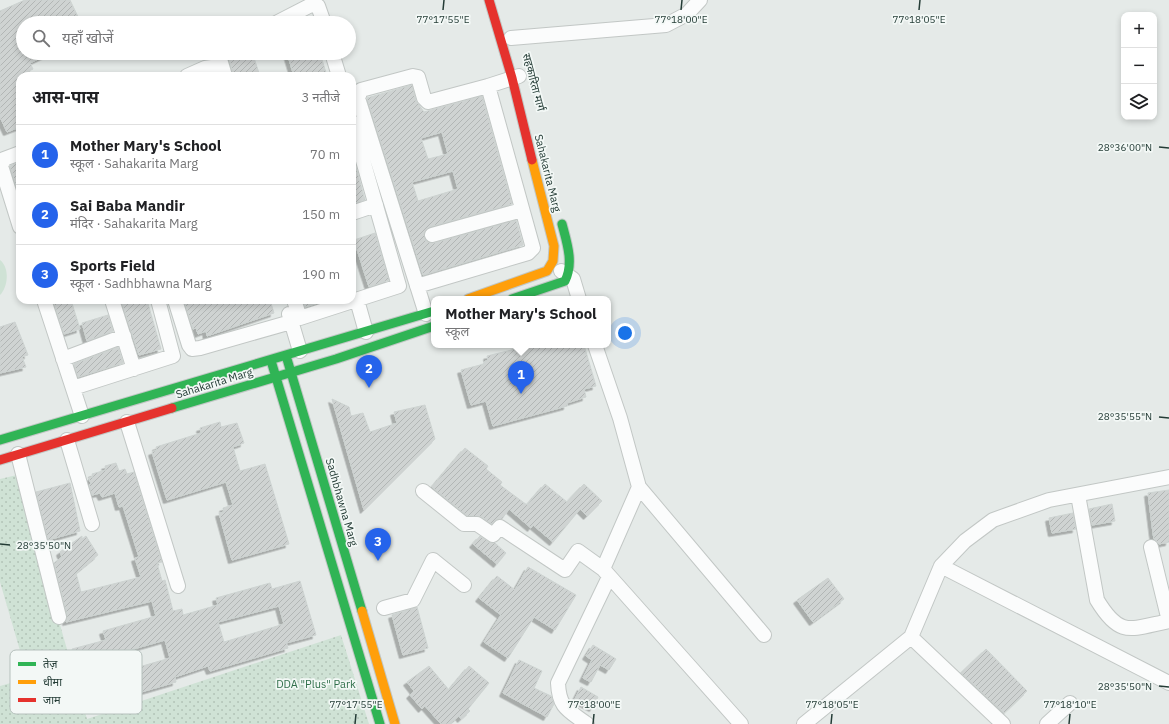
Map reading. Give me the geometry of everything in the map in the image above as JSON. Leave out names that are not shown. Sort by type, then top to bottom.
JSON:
[{"type":"street","name":"Sahakarita Marg","points":[[489,0],[516,77],[554,246],[553,261],[551,265]]},
{"type":"street","points":[[510,35],[666,25],[687,14],[700,0]]},
{"type":"street","points":[[290,16],[313,4],[318,6],[322,16]]},
{"type":"street","name":"सहकारिता मार्ग","points":[[510,35],[516,77],[532,121]]},
{"type":"street","points":[[220,60],[224,72]]},
{"type":"street","points":[[334,60],[338,72]]},
{"type":"street","points":[[196,72],[212,67],[215,72]]},
{"type":"street","points":[[430,312],[417,286],[358,94],[361,90],[414,76],[418,77],[420,80],[424,98],[428,102],[516,77]]},
{"type":"street","points":[[417,286],[532,251],[533,248],[488,86]]},
{"type":"street","points":[[356,136],[399,286],[357,300],[366,332]]},
{"type":"street","points":[[16,154],[4,159],[1,166],[16,214]]},
{"type":"street","points":[[356,212],[376,206]]},
{"type":"street","points":[[432,235],[522,210]]},
{"type":"street","points":[[558,212],[567,242],[569,269],[579,296]]},
{"type":"street","points":[[476,296],[547,271],[551,265],[569,269]]},
{"type":"street","points":[[521,296],[565,281],[569,269]]},
{"type":"street","points":[[45,304],[82,416]]},
{"type":"street","points":[[113,304],[134,369]]},
{"type":"street","points":[[73,388],[173,356],[159,304]]},
{"type":"street","points":[[176,304],[189,346],[192,349],[292,322]]},
{"type":"street","points":[[286,304],[300,351]]},
{"type":"street","points":[[295,304],[300,318],[344,304]]},
{"type":"street","name":"Sahakarita Marg","points":[[0,440],[430,312]]},
{"type":"street","name":"Sahakarita Marg","points":[[0,460],[276,377],[431,327]]},
{"type":"street","points":[[63,359],[124,336]]},
{"type":"street","points":[[596,348],[620,418],[639,486],[764,635]]},
{"type":"street","name":"Sadhbhawna Marg","points":[[286,355],[395,724]]},
{"type":"street","points":[[270,360],[380,724]]},
{"type":"street","points":[[127,422],[178,586]]},
{"type":"street","points":[[67,440],[92,524]]},
{"type":"street","points":[[18,454],[59,617]]},
{"type":"street","points":[[804,724],[911,637],[940,566],[965,541],[993,520],[1050,500],[1169,477]]},
{"type":"street","points":[[587,724],[565,708],[560,702],[558,683],[606,573],[639,486]]},
{"type":"street","points":[[422,491],[464,524],[477,524],[493,535],[500,527],[565,570],[578,551],[606,573],[741,724]]},
{"type":"street","points":[[1078,495],[1097,600],[1106,615],[1118,626],[1132,629],[1169,621],[1151,546]]},
{"type":"street","points":[[384,608],[413,600],[432,560],[464,585]]},
{"type":"street","points":[[940,566],[1169,683]]},
{"type":"street","points":[[911,637],[1003,724]]},
{"type":"street","points":[[1047,724],[1070,703]]},
{"type":"green space","points":[[0,260],[7,272],[7,278],[3,292],[0,295]]},
{"type":"green space","name":"DDA \"Plus\" Park","points":[[17,475],[67,650],[20,650],[0,582],[0,479]]},
{"type":"green space","name":"DDA \"Plus\" Park","points":[[341,635],[369,724],[0,724],[0,686],[10,683],[10,714],[86,714],[87,719],[102,714],[142,714],[142,701]]},
{"type":"building","points":[[25,0],[70,0],[78,16],[16,16],[16,60],[36,60],[30,63],[33,69],[30,72],[16,72],[16,129],[7,132],[0,117],[0,11]]},
{"type":"building","points":[[230,60],[255,60],[259,72],[232,72]]},
{"type":"building","points":[[289,60],[322,60],[326,72],[293,72]]},
{"type":"building","points":[[412,85],[416,101],[424,112],[482,96],[512,204],[429,227],[424,233],[426,241],[434,243],[516,220],[523,245],[423,275],[367,98]],"holes":[[[442,132],[448,154],[428,159],[421,138]],[[453,171],[458,189],[418,201],[412,182]]]},
{"type":"building","points":[[16,164],[16,186],[10,166]]},
{"type":"building","points":[[356,167],[365,200],[356,203]]},
{"type":"building","points":[[375,233],[389,280],[369,287],[356,246],[356,239]]},
{"type":"building","points":[[54,304],[72,304],[80,329],[64,334]]},
{"type":"building","points":[[122,304],[148,304],[161,349],[139,355]]},
{"type":"building","points":[[185,304],[271,304],[274,313],[207,336],[206,331],[198,334],[196,328],[193,329]]},
{"type":"building","points":[[304,304],[315,304],[305,307]]},
{"type":"building","points":[[108,315],[113,331],[87,341],[82,323]]},
{"type":"building","points":[[15,322],[28,355],[22,357],[26,367],[0,373],[0,327]]},
{"type":"building","points":[[118,347],[123,363],[78,377],[74,364]]},
{"type":"building","points":[[520,348],[585,348],[596,386],[584,389],[586,397],[567,403],[567,406],[493,426],[486,401],[471,405],[461,370],[484,364],[484,362],[488,360],[487,356]]},
{"type":"building","points":[[332,399],[349,407],[351,416],[363,413],[370,432],[397,423],[394,412],[425,405],[435,439],[364,510]]},
{"type":"building","points":[[220,422],[221,427],[237,423],[244,443],[233,447],[240,471],[265,464],[289,544],[232,560],[219,513],[224,512],[223,508],[233,505],[226,482],[167,500],[152,452],[157,450],[156,447],[201,433],[200,428]]},
{"type":"building","points":[[465,448],[488,466],[486,469],[502,482],[500,485],[527,505],[545,484],[567,502],[584,484],[602,501],[587,516],[580,509],[553,542],[533,525],[531,528],[509,509],[502,519],[497,519],[492,524],[481,517],[467,516],[432,487]]},
{"type":"building","points":[[116,463],[119,471],[125,469],[127,474],[134,472],[162,562],[157,563],[162,581],[165,580],[173,611],[182,609],[183,615],[218,605],[216,598],[270,583],[272,589],[300,581],[316,635],[286,643],[288,648],[210,671],[208,666],[175,677],[176,682],[142,692],[142,666],[170,658],[165,640],[130,650],[72,650],[106,640],[103,631],[156,616],[152,601],[66,622],[67,615],[54,563],[62,557],[60,552],[82,536],[82,539],[86,536],[98,555],[76,573],[81,592],[141,577],[135,558],[139,557],[123,506],[119,507],[115,493],[102,497],[100,493],[92,495],[89,485],[91,484],[89,478],[93,477],[92,474],[106,470],[105,466]],"holes":[[[279,606],[284,624],[224,642],[218,622]]]},
{"type":"building","points":[[70,483],[80,531],[48,540],[36,492]]},
{"type":"building","points":[[1169,490],[1169,542],[1159,544],[1154,539],[1148,493]]},
{"type":"building","points":[[1112,504],[1115,521],[1092,525],[1089,509]]},
{"type":"building","points":[[1073,513],[1076,529],[1052,533],[1049,518]]},
{"type":"building","points":[[480,536],[489,542],[495,543],[506,553],[497,564],[473,544]]},
{"type":"building","points":[[528,567],[576,595],[555,630],[534,617],[508,658],[484,642],[501,615],[479,598],[497,576],[515,590]]},
{"type":"building","points":[[828,578],[844,599],[813,622],[797,600]]},
{"type":"building","points":[[417,607],[428,648],[403,655],[392,615]]},
{"type":"building","points":[[593,645],[616,659],[609,670],[600,665],[591,682],[583,678],[592,660],[586,656]]},
{"type":"building","points":[[986,649],[1027,691],[1004,713],[961,673]]},
{"type":"building","points":[[519,660],[542,671],[534,688],[551,696],[554,704],[547,717],[503,693]]},
{"type":"building","points":[[429,666],[449,690],[469,666],[489,683],[468,709],[470,711],[461,719],[459,716],[449,724],[441,724],[425,706],[422,709],[410,695],[414,691],[407,682]]},
{"type":"building","points":[[581,687],[598,697],[593,708],[575,699]]},
{"type":"traffic: fast","points":[[521,296],[565,281],[568,274],[569,253],[562,224]]},
{"type":"traffic: fast","points":[[0,440],[431,312]]},
{"type":"traffic: fast","points":[[172,408],[336,359],[431,327]]},
{"type":"traffic: fast","points":[[287,359],[362,611]]},
{"type":"traffic: fast","points":[[272,364],[380,724]]},
{"type":"traffic: slow","points":[[476,296],[547,271],[553,261],[554,246],[532,160]]},
{"type":"traffic: slow","points":[[362,611],[395,724]]},
{"type":"traffic: jam","points":[[489,0],[512,78],[532,160]]},
{"type":"traffic: jam","points":[[0,460],[172,408]]},
{"type":"place","name":"Sai Baba Mandir","points":[[369,388]]},
{"type":"place","name":"Mother Mary's School","points":[[521,394]]},
{"type":"place","name":"Sports Field","points":[[378,561]]}]
